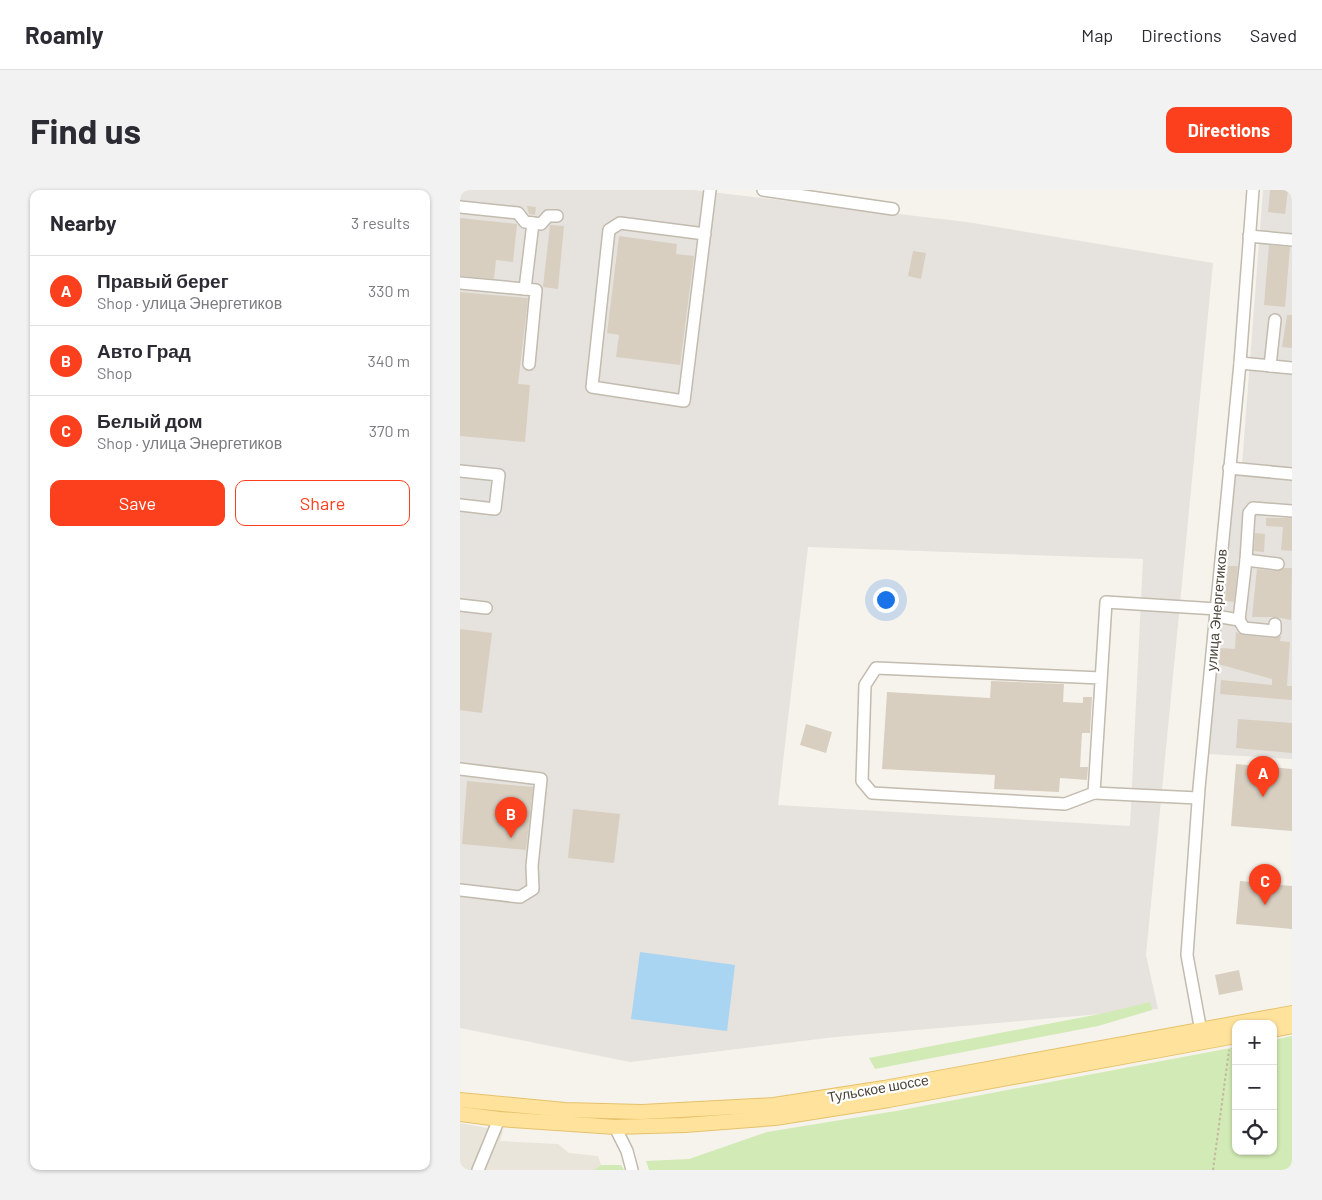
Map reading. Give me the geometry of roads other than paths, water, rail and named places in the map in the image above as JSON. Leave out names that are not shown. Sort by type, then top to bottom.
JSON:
[{"type":"main road","name":"Тульское шоссе","points":[[460,1114],[499,1119],[615,1127],[685,1125],[775,1118],[889,1100],[1202,1035],[1292,1013]]},
{"type":"main road","points":[[1277,1029],[1292,1026]]},
{"type":"main road","name":"Тульское шоссе","points":[[460,1100],[565,1110],[642,1112],[774,1105],[1202,1035],[1232,1037]]},
{"type":"street","points":[[705,234],[620,223],[609,230],[592,387],[684,401],[705,234],[710,190]]},
{"type":"street","points":[[763,190],[893,209]]},
{"type":"street","name":"улица Энергетиков","points":[[1202,1035],[1187,955],[1198,798],[1240,362],[1253,190]]},
{"type":"street","points":[[460,207],[518,213],[525,222],[541,224],[548,216],[556,216]]},
{"type":"street","points":[[525,290],[533,223]]},
{"type":"street","points":[[1249,236],[1292,240]]},
{"type":"street","points":[[460,283],[536,290],[529,364]]},
{"type":"street","points":[[1270,366],[1275,320]]},
{"type":"street","points":[[1240,362],[1292,368]]},
{"type":"street","points":[[1229,468],[1292,474]]},
{"type":"street","points":[[460,471],[499,475],[495,509],[460,505]]},
{"type":"street","points":[[1276,624],[1275,631],[1259,630],[1244,628],[1239,620],[1249,513],[1253,508],[1292,511]]},
{"type":"street","points":[[1246,560],[1278,564]]},
{"type":"street","points":[[1094,793],[1106,602],[1216,612],[1239,620]]},
{"type":"street","points":[[460,605],[486,608]]},
{"type":"street","points":[[1101,678],[876,668],[865,685],[862,781],[872,793],[1065,804],[1094,793],[1198,798]]},
{"type":"street","points":[[460,769],[541,779],[532,866],[533,889],[520,897],[460,890]]},
{"type":"street","points":[[478,1170],[499,1119]]},
{"type":"street","points":[[615,1127],[627,1151],[632,1170]]},
{"type":"water","points":[[640,952],[735,965],[727,1031],[631,1019]]},
{"type":"place","name":"Правый берег","points":[[1263,797]]},
{"type":"place","name":"Авто Град","points":[[511,838]]},
{"type":"place","name":"Белый дом","points":[[1265,905]]}]
